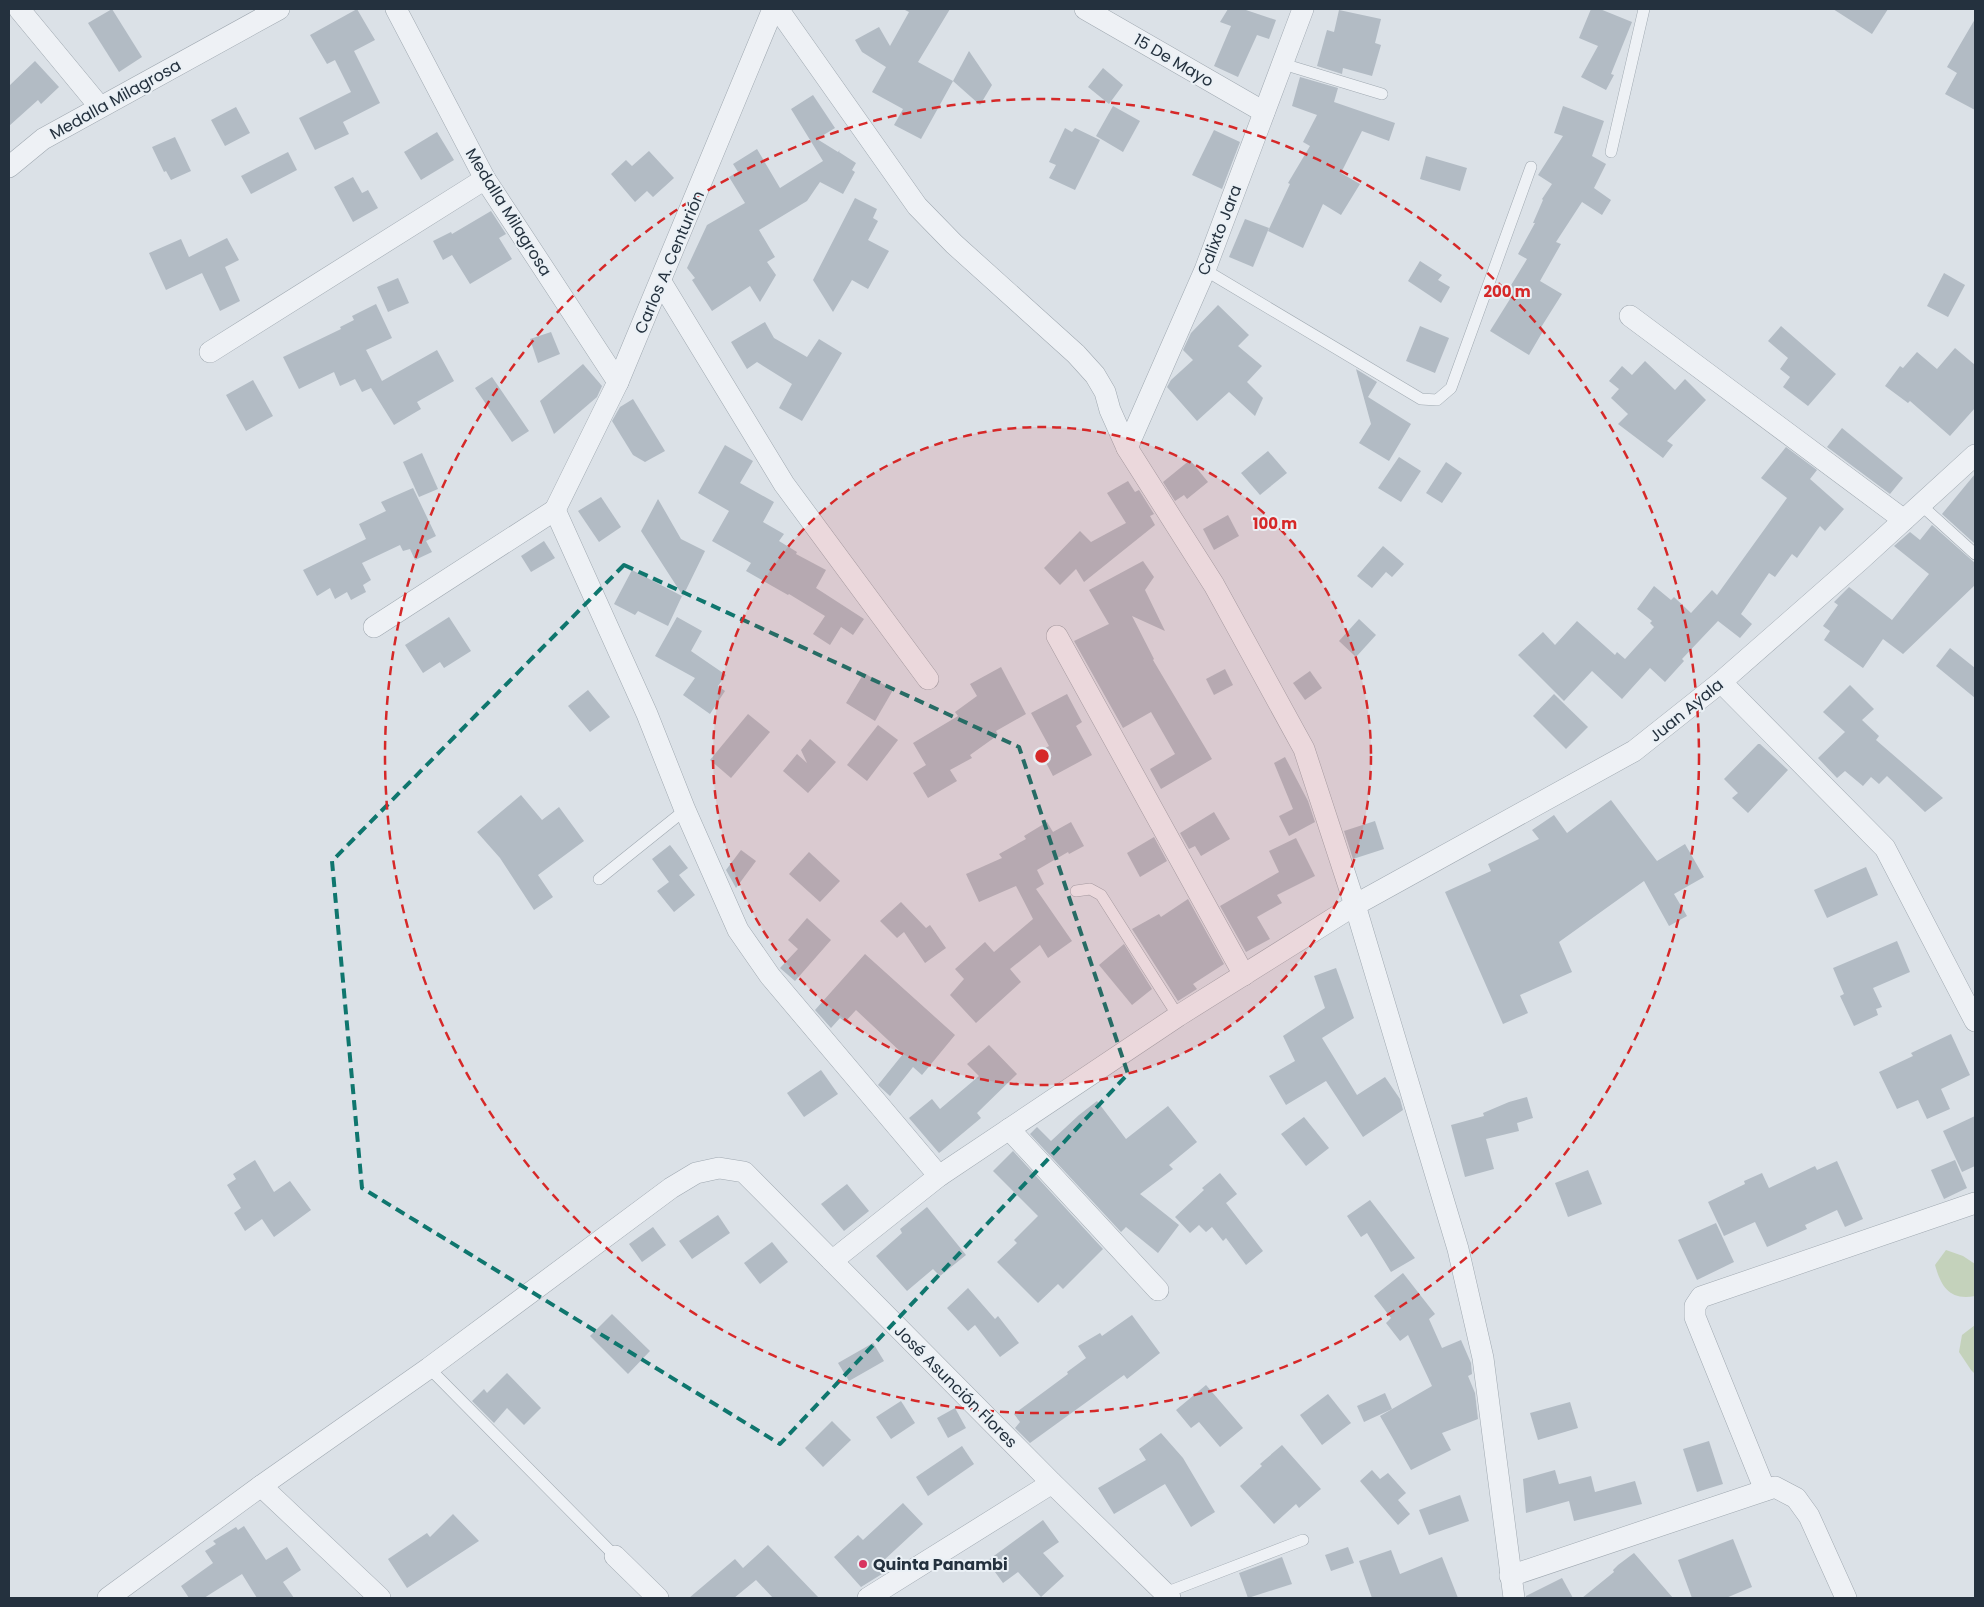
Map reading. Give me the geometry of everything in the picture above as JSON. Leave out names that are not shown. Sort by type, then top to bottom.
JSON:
[{"type":"street","points":[[18,9],[100,107]]},
{"type":"street","name":"Medalla Milagrosa","points":[[9,167],[43,139],[279,9]]},
{"type":"street","name":"Medalla Milagrosa","points":[[396,9],[485,178],[618,382]]},
{"type":"street","name":"Carlos A. Centurión","points":[[555,510],[618,382],[773,9]]},
{"type":"street","points":[[778,9],[917,206],[954,244],[1076,354],[1095,375],[1106,392],[1110,410],[1127,448],[1214,585],[1304,749],[1355,905],[1462,1267],[1482,1358],[1514,1598]]},
{"type":"street","name":"15 De Mayo","points":[[1085,9],[1264,112]]},
{"type":"street","name":"Calixto Jara","points":[[1127,448],[1205,270],[1303,9]]},
{"type":"street","points":[[210,352],[485,178]]},
{"type":"street","points":[[661,282],[784,484],[928,679]]},
{"type":"street","points":[[1630,316],[1904,520]]},
{"type":"street","name":"Juan Ayala","points":[[832,1261],[939,1176],[1178,1016],[1355,905],[1634,751],[1721,682],[1975,455]]},
{"type":"street","points":[[374,627],[555,510],[646,714],[685,810],[738,930],[770,976],[939,1176]]},
{"type":"street","points":[[1057,636],[1244,975]]},
{"type":"street","points":[[1721,682],[1884,848],[1975,1021]]},
{"type":"street","points":[[1009,1129],[1158,1290]]},
{"type":"street","name":"José Asunción Flores","points":[[429,1368],[671,1188],[696,1173],[719,1168],[744,1172],[1052,1483],[1167,1596]]},
{"type":"street","points":[[1765,1490],[1694,1317],[1695,1306],[1701,1297],[1975,1203]]},
{"type":"street","points":[[108,1598],[261,1486],[429,1368]]},
{"type":"street","points":[[868,1598],[1052,1483]]},
{"type":"street","points":[[261,1486],[380,1598]]},
{"type":"street","points":[[1510,1576],[1775,1487],[1796,1498],[1809,1516],[1846,1598]]},
{"type":"street","points":[[615,1556],[658,1598]]},
{"type":"lane","points":[[1611,152],[1644,9]]},
{"type":"lane","points":[[1283,64],[1382,94]]},
{"type":"lane","points":[[1205,270],[1421,399],[1437,400],[1451,388],[1531,167]]},
{"type":"lane","points":[[1920,505],[1975,554]]},
{"type":"lane","points":[[599,879],[685,810]]},
{"type":"lane","points":[[1076,891],[1090,889],[1101,895],[1178,1016]]},
{"type":"lane","points":[[429,1368],[615,1556]]},
{"type":"lane","points":[[1167,1596],[1303,1540]]},
{"type":"highlighted area","points":[[624,565],[1019,747],[1128,1074],[780,1444],[362,1188],[332,861]]},
{"type":"green space","points":[[1946,1250],[1963,1256],[1975,1264],[1975,1296],[1966,1297],[1952,1294],[1943,1285],[1935,1265]]},
{"type":"green space","points":[[1975,1325],[1975,1374],[1959,1352],[1962,1335]]},
{"type":"building","points":[[112,9],[142,57],[119,72],[88,23]]},
{"type":"building","points":[[357,9],[375,40],[354,51],[380,103],[343,122],[349,134],[315,150],[299,118],[351,92],[335,60],[327,64],[310,35]]},
{"type":"building","points":[[903,9],[950,9],[918,62],[953,81],[921,139],[894,125],[903,109],[872,92],[886,67],[862,52],[855,40],[879,27],[890,46],[909,12]]},
{"type":"building","points":[[1228,9],[1243,9],[1276,20],[1269,39],[1257,35],[1238,77],[1214,66],[1231,26],[1220,22]]},
{"type":"building","points":[[1591,9],[1600,9],[1632,22],[1611,74],[1614,75],[1606,90],[1581,77],[1598,46],[1579,38]]},
{"type":"building","points":[[1833,9],[1888,9],[1872,34]]},
{"type":"building","points":[[1339,10],[1381,19],[1375,43],[1381,45],[1372,76],[1343,68],[1342,74],[1317,66],[1327,30],[1334,32]]},
{"type":"building","points":[[1975,19],[1975,110],[1945,94],[1957,73],[1947,67]]},
{"type":"building","points":[[969,51],[992,85],[980,105],[953,81]]},
{"type":"building","points":[[35,61],[59,87],[41,104],[38,100],[9,126],[9,86]]},
{"type":"building","points":[[1103,68],[1123,85],[1109,104],[1088,87]]},
{"type":"building","points":[[1300,77],[1338,88],[1334,102],[1395,123],[1389,141],[1362,131],[1341,173],[1360,184],[1341,215],[1323,204],[1303,248],[1268,231],[1290,184],[1288,183],[1310,146],[1303,142],[1317,115],[1292,106]]},
{"type":"building","points":[[813,95],[835,128],[817,139],[838,152],[840,150],[839,152],[856,163],[852,170],[855,172],[843,194],[820,182],[807,201],[759,230],[775,257],[767,262],[776,275],[760,302],[750,286],[712,311],[692,280],[695,278],[687,268],[707,225],[745,203],[729,177],[738,172],[733,164],[757,149],[780,188],[823,161],[791,109]]},
{"type":"building","points":[[1113,106],[1140,121],[1123,152],[1096,136]]},
{"type":"building","points":[[1563,106],[1604,121],[1592,156],[1606,164],[1594,188],[1611,200],[1602,215],[1582,202],[1556,242],[1561,244],[1540,281],[1562,294],[1540,329],[1543,331],[1529,355],[1490,331],[1510,299],[1505,295],[1527,259],[1518,254],[1535,223],[1533,223],[1542,199],[1552,184],[1538,175],[1563,136],[1554,133]]},
{"type":"building","points":[[236,107],[250,133],[225,146],[211,120]]},
{"type":"building","points":[[1065,128],[1072,132],[1075,128],[1100,140],[1075,190],[1049,178],[1056,165],[1049,162]]},
{"type":"building","points":[[1214,130],[1240,142],[1222,189],[1192,175]]},
{"type":"building","points":[[437,132],[454,160],[421,180],[404,152]]},
{"type":"building","points":[[175,137],[191,171],[171,180],[166,171],[164,172],[152,147]]},
{"type":"building","points":[[649,151],[674,178],[653,197],[647,191],[635,202],[611,174],[626,160],[632,166]]},
{"type":"building","points":[[288,152],[297,170],[251,194],[241,176]]},
{"type":"building","points":[[1426,156],[1467,168],[1460,191],[1420,179]]},
{"type":"building","points":[[353,177],[362,193],[368,190],[378,208],[353,222],[334,187]]},
{"type":"building","points":[[855,198],[877,209],[873,218],[878,221],[868,240],[889,251],[868,289],[852,280],[833,312],[813,280]]},
{"type":"building","points":[[491,211],[506,234],[499,238],[512,259],[470,284],[452,255],[443,260],[433,241],[451,232],[452,234]]},
{"type":"building","points":[[1245,219],[1269,228],[1253,267],[1229,257]]},
{"type":"building","points":[[227,238],[239,260],[225,267],[240,301],[220,311],[202,273],[166,290],[149,253],[181,239],[189,257]]},
{"type":"building","points":[[1420,261],[1442,275],[1438,280],[1450,287],[1441,303],[1408,281]]},
{"type":"building","points":[[1944,273],[1965,285],[1948,317],[1927,306]]},
{"type":"building","points":[[398,278],[409,303],[388,312],[377,287]]},
{"type":"building","points":[[376,304],[392,338],[366,350],[382,381],[437,350],[454,381],[417,402],[421,409],[394,425],[371,388],[362,392],[355,379],[340,386],[334,372],[299,389],[283,357],[341,329],[340,327],[354,320],[352,316]]},
{"type":"building","points":[[1218,305],[1249,335],[1238,346],[1262,366],[1247,382],[1263,398],[1255,416],[1229,392],[1197,421],[1167,387],[1171,380],[1193,360],[1183,350],[1191,333]]},
{"type":"building","points":[[765,322],[774,338],[807,357],[819,339],[842,353],[802,421],[779,408],[792,384],[757,362],[747,369],[731,342]]},
{"type":"building","points":[[1420,326],[1449,338],[1435,373],[1406,361]]},
{"type":"building","points":[[1781,326],[1836,374],[1808,406],[1783,387],[1790,377],[1780,369],[1788,358],[1768,341]]},
{"type":"building","points":[[551,332],[560,354],[538,363],[530,339]]},
{"type":"building","points":[[1955,348],[1975,365],[1975,408],[1950,436],[1910,401],[1908,403],[1885,386],[1900,366],[1903,368],[1917,352],[1937,369]]},
{"type":"building","points":[[1645,361],[1675,390],[1685,379],[1706,400],[1667,441],[1673,445],[1663,458],[1618,424],[1628,414],[1611,398],[1619,389],[1609,381],[1622,366],[1632,375]]},
{"type":"building","points":[[583,364],[602,386],[597,397],[554,434],[540,401]]},
{"type":"building","points":[[1356,369],[1377,382],[1368,397],[1411,424],[1389,461],[1359,443],[1371,424]]},
{"type":"building","points":[[492,377],[529,431],[512,442],[475,388]]},
{"type":"building","points":[[253,380],[273,416],[246,431],[226,395]]},
{"type":"building","points":[[633,399],[665,451],[645,462],[633,455],[612,421],[620,407]]},
{"type":"building","points":[[1842,428],[1903,478],[1890,494],[1827,447]]},
{"type":"building","points":[[725,445],[753,461],[740,483],[774,502],[763,522],[784,534],[779,541],[797,552],[796,554],[826,570],[816,588],[864,619],[853,635],[841,627],[830,645],[813,634],[825,616],[746,571],[751,563],[712,541],[729,511],[698,493]]},
{"type":"building","points":[[1786,447],[1817,470],[1810,479],[1844,509],[1825,531],[1820,526],[1797,558],[1792,554],[1775,577],[1769,573],[1741,614],[1752,624],[1740,638],[1718,621],[1682,659],[1684,661],[1665,682],[1650,668],[1622,699],[1592,671],[1564,701],[1518,655],[1543,632],[1555,645],[1577,621],[1615,655],[1617,652],[1625,659],[1654,627],[1650,623],[1652,621],[1637,609],[1654,586],[1671,600],[1674,597],[1691,613],[1712,590],[1717,595],[1787,498],[1761,478]]},
{"type":"building","points":[[1268,451],[1287,473],[1260,495],[1241,473]]},
{"type":"building","points":[[422,453],[438,489],[419,497],[403,462]]},
{"type":"building","points":[[1399,457],[1421,471],[1401,502],[1378,488]]},
{"type":"building","points":[[1190,460],[1208,482],[1187,499],[1184,495],[1175,501],[1163,482]]},
{"type":"building","points":[[1446,462],[1462,473],[1442,503],[1426,493]]},
{"type":"building","points":[[1975,474],[1975,542],[1974,543],[1942,514]]},
{"type":"building","points":[[1128,481],[1135,492],[1139,490],[1154,514],[1150,516],[1155,525],[1084,582],[1076,569],[1060,585],[1044,568],[1080,531],[1091,542],[1126,523],[1107,493]]},
{"type":"building","points":[[413,488],[436,536],[426,541],[432,552],[415,560],[410,549],[403,551],[400,545],[362,563],[371,580],[363,585],[366,592],[351,600],[347,592],[335,599],[330,588],[317,596],[303,570],[366,539],[359,524],[386,511],[381,502]]},
{"type":"building","points":[[601,497],[621,527],[599,542],[578,511]]},
{"type":"building","points":[[658,499],[681,539],[705,551],[683,596],[641,531]]},
{"type":"building","points":[[1228,515],[1239,536],[1214,550],[1203,529]]},
{"type":"building","points":[[1932,525],[1975,563],[1975,585],[1903,654],[1883,639],[1863,668],[1824,640],[1830,631],[1823,626],[1838,605],[1834,602],[1849,587],[1892,620],[1929,574],[1894,546],[1910,532],[1920,540]]},
{"type":"building","points":[[544,541],[555,558],[531,572],[521,556]]},
{"type":"building","points":[[1383,546],[1404,564],[1392,577],[1386,572],[1372,588],[1357,576]]},
{"type":"building","points":[[1143,561],[1154,577],[1145,590],[1165,631],[1132,616],[1153,660],[1212,759],[1161,789],[1150,769],[1175,754],[1151,712],[1123,728],[1074,641],[1109,624],[1089,590]]},
{"type":"building","points":[[632,570],[682,596],[668,626],[638,611],[635,615],[614,604]]},
{"type":"building","points":[[449,617],[471,651],[444,668],[440,662],[423,673],[405,645]]},
{"type":"building","points":[[677,617],[702,631],[691,651],[726,675],[718,686],[725,691],[710,714],[683,695],[695,678],[655,656]]},
{"type":"building","points":[[1359,619],[1376,635],[1356,657],[1339,641]]},
{"type":"building","points":[[1950,648],[1975,668],[1975,698],[1936,666]]},
{"type":"building","points":[[1001,667],[1026,714],[996,731],[998,735],[970,755],[972,758],[950,770],[957,781],[928,798],[913,773],[926,765],[913,743],[958,716],[955,712],[977,696],[970,684]]},
{"type":"building","points":[[1225,669],[1233,685],[1214,695],[1206,679]]},
{"type":"building","points":[[1310,671],[1322,688],[1305,700],[1293,683]]},
{"type":"building","points":[[864,673],[893,690],[875,721],[846,703]]},
{"type":"building","points":[[1850,685],[1874,709],[1862,720],[1879,736],[1876,740],[1943,798],[1925,812],[1887,776],[1879,784],[1871,777],[1863,786],[1845,771],[1837,778],[1818,758],[1845,732],[1823,712]]},
{"type":"building","points":[[588,690],[610,717],[590,732],[568,706]]},
{"type":"building","points":[[1067,694],[1082,722],[1076,726],[1092,755],[1053,776],[1040,751],[1049,746],[1031,713]]},
{"type":"building","points":[[1554,694],[1588,727],[1566,749],[1533,716]]},
{"type":"building","points":[[748,714],[770,732],[731,778],[710,760]]},
{"type":"building","points":[[878,725],[898,740],[867,781],[847,765]]},
{"type":"building","points":[[810,739],[836,762],[808,793],[783,771],[797,754],[807,763],[801,750]]},
{"type":"building","points":[[1758,744],[1788,770],[1748,813],[1732,798],[1738,793],[1724,779]]},
{"type":"building","points":[[1285,757],[1308,801],[1315,822],[1289,836],[1279,816],[1293,809],[1274,763]]},
{"type":"building","points":[[521,795],[542,820],[559,807],[584,841],[538,875],[553,897],[534,910],[500,858],[477,832]]},
{"type":"building","points":[[1611,800],[1657,861],[1685,844],[1704,877],[1674,894],[1687,916],[1669,926],[1644,881],[1559,942],[1572,972],[1520,995],[1528,1013],[1503,1024],[1445,892],[1491,871],[1488,864],[1539,839],[1532,830],[1554,815],[1567,833]]},
{"type":"building","points":[[1214,812],[1230,839],[1201,856],[1195,846],[1189,849],[1180,833]]},
{"type":"building","points":[[1375,821],[1384,849],[1353,859],[1344,831]]},
{"type":"building","points":[[1047,822],[1053,832],[1071,822],[1084,846],[1069,854],[1068,852],[1037,870],[1044,884],[1036,889],[1072,941],[1048,958],[1040,945],[1010,969],[1021,982],[976,1023],[950,995],[964,979],[955,969],[985,942],[994,952],[1033,919],[1016,886],[979,902],[966,874],[1002,858],[999,854],[1026,839],[1024,836]]},
{"type":"building","points":[[1154,837],[1167,861],[1140,877],[1127,853]]},
{"type":"building","points":[[1296,838],[1315,876],[1277,895],[1282,903],[1257,917],[1270,939],[1246,952],[1220,906],[1279,872],[1269,851]]},
{"type":"building","points":[[670,845],[688,868],[679,875],[695,895],[674,912],[657,891],[669,882],[652,859]]},
{"type":"building","points":[[741,850],[756,861],[736,888],[726,870]]},
{"type":"building","points":[[809,852],[840,881],[820,902],[789,874]]},
{"type":"building","points":[[1866,867],[1878,895],[1827,918],[1814,890]]},
{"type":"building","points":[[1188,899],[1224,964],[1193,984],[1197,989],[1178,1001],[1132,929],[1159,914],[1161,917]]},
{"type":"building","points":[[901,902],[926,928],[930,925],[946,948],[925,963],[904,932],[897,938],[880,921]]},
{"type":"building","points":[[807,918],[831,940],[795,981],[780,968],[798,949],[788,940]]},
{"type":"building","points":[[1897,941],[1910,972],[1873,988],[1882,1007],[1876,1009],[1878,1015],[1854,1026],[1840,996],[1844,994],[1833,968]]},
{"type":"building","points":[[1124,944],[1152,989],[1132,1005],[1099,965]]},
{"type":"building","points":[[865,954],[955,1035],[922,1075],[913,1067],[890,1096],[878,1085],[903,1054],[856,1010],[845,1022],[840,1018],[831,1028],[815,1010]]},
{"type":"building","points":[[1336,968],[1354,1018],[1322,1038],[1357,1095],[1385,1077],[1400,1099],[1403,1110],[1363,1137],[1326,1081],[1286,1105],[1269,1076],[1295,1061],[1283,1036],[1325,1008],[1314,976]]},
{"type":"building","points":[[1951,1034],[1970,1075],[1941,1089],[1950,1109],[1927,1119],[1918,1100],[1897,1109],[1879,1072],[1913,1056],[1911,1053]]},
{"type":"building","points":[[989,1045],[1017,1074],[977,1113],[981,1118],[939,1153],[909,1118],[932,1099],[940,1109],[979,1076],[967,1064]]},
{"type":"building","points":[[821,1070],[838,1094],[804,1117],[787,1093]]},
{"type":"building","points":[[1527,1097],[1533,1118],[1517,1123],[1519,1131],[1486,1139],[1494,1169],[1465,1177],[1451,1125],[1484,1116],[1483,1113]]},
{"type":"building","points":[[1097,1101],[1126,1139],[1168,1106],[1197,1142],[1169,1165],[1173,1169],[1140,1194],[1179,1225],[1158,1253],[1126,1227],[1121,1232],[1030,1134],[1037,1127],[1051,1141]]},
{"type":"building","points":[[1975,1116],[1975,1166],[1962,1172],[1943,1131]]},
{"type":"building","points":[[1304,1117],[1329,1148],[1306,1166],[1281,1134]]},
{"type":"building","points":[[1013,1151],[1103,1249],[1063,1289],[1058,1284],[1038,1303],[997,1262],[1017,1243],[1014,1240],[1038,1216],[993,1171]]},
{"type":"building","points":[[255,1160],[274,1192],[290,1181],[311,1210],[274,1237],[262,1219],[245,1231],[234,1213],[241,1208],[227,1185],[236,1179],[233,1174]]},
{"type":"building","points":[[1955,1160],[1967,1188],[1944,1199],[1931,1170]]},
{"type":"building","points":[[1837,1161],[1863,1219],[1845,1227],[1837,1210],[1805,1225],[1807,1229],[1767,1247],[1755,1222],[1724,1236],[1708,1202],[1745,1184],[1744,1181],[1762,1173],[1769,1188],[1815,1166],[1817,1170]]},
{"type":"building","points":[[1588,1170],[1602,1204],[1568,1217],[1555,1183]]},
{"type":"building","points":[[1220,1173],[1237,1194],[1226,1203],[1263,1251],[1246,1265],[1226,1238],[1223,1241],[1212,1227],[1206,1232],[1199,1225],[1190,1233],[1175,1217],[1204,1190],[1202,1188]]},
{"type":"building","points":[[847,1184],[869,1211],[844,1231],[821,1204]]},
{"type":"building","points":[[1370,1200],[1415,1258],[1391,1272],[1367,1233],[1361,1237],[1347,1216]]},
{"type":"building","points":[[927,1207],[966,1255],[940,1276],[933,1269],[907,1291],[876,1256],[902,1233],[900,1229]]},
{"type":"building","points":[[718,1215],[730,1233],[692,1259],[679,1241]]},
{"type":"building","points":[[1716,1223],[1734,1262],[1697,1280],[1678,1240]]},
{"type":"building","points":[[653,1227],[666,1245],[642,1262],[629,1244]]},
{"type":"building","points":[[772,1242],[788,1262],[760,1284],[744,1263]]},
{"type":"building","points":[[1403,1273],[1435,1314],[1429,1319],[1442,1348],[1461,1340],[1471,1363],[1472,1374],[1468,1376],[1475,1393],[1478,1419],[1442,1433],[1451,1450],[1411,1470],[1380,1416],[1432,1386],[1408,1335],[1400,1341],[1386,1323],[1391,1318],[1374,1296]]},
{"type":"building","points":[[968,1288],[995,1319],[998,1316],[1019,1343],[1000,1357],[975,1325],[968,1331],[947,1308]]},
{"type":"building","points":[[612,1314],[650,1351],[628,1374],[590,1336]]},
{"type":"building","points":[[1132,1315],[1160,1353],[1127,1379],[1124,1375],[1030,1443],[1015,1428],[1020,1422],[1014,1414],[1068,1374],[1067,1372],[1086,1358],[1078,1346],[1100,1333],[1102,1336]]},
{"type":"building","points":[[873,1343],[884,1361],[849,1381],[838,1363]]},
{"type":"building","points":[[507,1373],[541,1408],[524,1425],[507,1408],[494,1423],[472,1401],[484,1389],[487,1393]]},
{"type":"building","points":[[1206,1385],[1243,1428],[1220,1447],[1199,1422],[1191,1428],[1176,1410]]},
{"type":"building","points":[[1385,1393],[1392,1409],[1364,1422],[1357,1406]]},
{"type":"building","points":[[1328,1394],[1351,1423],[1322,1445],[1300,1415]]},
{"type":"building","points":[[901,1401],[915,1423],[891,1439],[876,1417]]},
{"type":"building","points":[[1570,1402],[1578,1428],[1538,1440],[1530,1413]]},
{"type":"building","points":[[955,1408],[966,1428],[948,1438],[937,1418]]},
{"type":"building","points":[[832,1421],[851,1440],[823,1467],[805,1448]]},
{"type":"building","points":[[1161,1433],[1183,1458],[1215,1512],[1191,1527],[1165,1484],[1114,1514],[1098,1488],[1146,1460],[1139,1449]]},
{"type":"building","points":[[1709,1441],[1723,1484],[1697,1492],[1683,1449]]},
{"type":"building","points":[[1282,1445],[1321,1489],[1299,1508],[1296,1504],[1274,1524],[1240,1486],[1262,1466],[1260,1464]]},
{"type":"building","points":[[962,1446],[974,1464],[928,1496],[916,1477]]},
{"type":"building","points":[[1372,1470],[1380,1479],[1388,1473],[1406,1493],[1398,1500],[1410,1514],[1398,1525],[1360,1481]]},
{"type":"building","points":[[1555,1470],[1559,1484],[1591,1476],[1595,1492],[1635,1481],[1642,1504],[1574,1521],[1569,1501],[1526,1513],[1523,1479]]},
{"type":"building","points":[[1460,1495],[1469,1521],[1429,1535],[1419,1510]]},
{"type":"building","points":[[903,1503],[923,1524],[883,1561],[890,1569],[861,1587],[834,1557],[858,1535],[863,1540]]},
{"type":"building","points":[[453,1514],[479,1541],[407,1588],[388,1559],[427,1533],[430,1537]]},
{"type":"building","points":[[1043,1520],[1059,1542],[1043,1553],[1064,1576],[1041,1597],[1018,1572],[1003,1583],[987,1561]]},
{"type":"building","points":[[244,1526],[266,1560],[287,1547],[301,1570],[283,1582],[294,1598],[257,1598],[242,1574],[204,1598],[189,1598],[181,1586],[213,1563],[205,1551],[216,1544],[213,1541],[236,1527],[238,1530]]},
{"type":"building","points":[[1733,1539],[1752,1587],[1726,1598],[1692,1598],[1678,1560]]},
{"type":"building","points":[[768,1545],[819,1598],[773,1598],[756,1580],[734,1598],[689,1598],[735,1559],[743,1568]]},
{"type":"building","points":[[1348,1547],[1354,1563],[1331,1571],[1325,1555]]},
{"type":"building","points":[[1391,1550],[1400,1574],[1442,1557],[1458,1598],[1372,1598],[1359,1561]]},
{"type":"building","points":[[1634,1553],[1673,1598],[1582,1598],[1614,1572],[1613,1570],[1618,1565]]},
{"type":"building","points":[[1282,1557],[1292,1584],[1248,1598],[1239,1573]]},
{"type":"building","points":[[1562,1578],[1573,1598],[1526,1598],[1526,1596]]},
{"type":"place","name":"Quinta Panambi","points":[[863,1564]]}]
